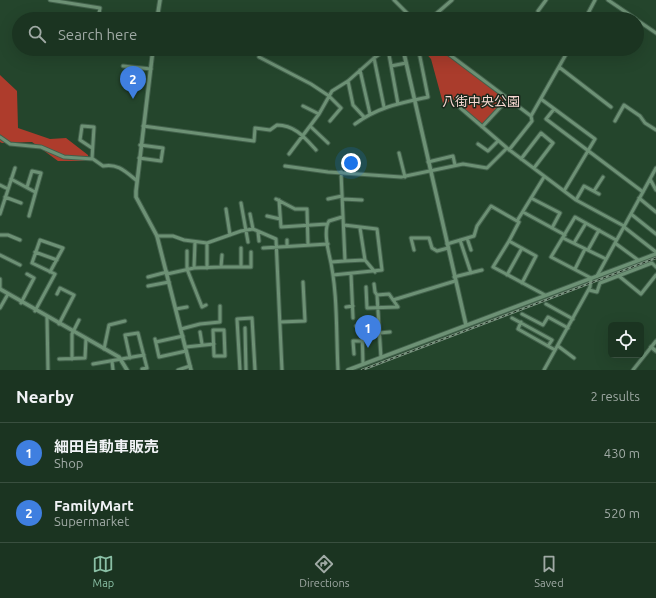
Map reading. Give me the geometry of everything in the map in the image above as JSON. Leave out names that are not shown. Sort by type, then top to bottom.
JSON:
[{"type":"street","points":[[50,0],[100,8],[99,12]]},
{"type":"street","points":[[158,12],[160,0]]},
{"type":"street","points":[[394,0],[406,12]]},
{"type":"street","points":[[438,12],[452,0]]},
{"type":"street","points":[[538,11],[546,0]]},
{"type":"street","points":[[589,12],[595,0]]},
{"type":"street","points":[[608,0],[626,12]]},
{"type":"street","points":[[644,24],[656,32]]},
{"type":"street","points":[[152,56],[140,145],[136,180],[136,197],[157,236],[191,368],[178,370]]},
{"type":"street","points":[[288,154],[319,114],[329,96],[335,89],[348,81],[377,56]]},
{"type":"street","points":[[389,56],[398,104]]},
{"type":"street","points":[[404,56],[466,325]]},
{"type":"street","points":[[355,124],[364,117],[384,107],[428,97],[421,56]]},
{"type":"street","points":[[451,56],[531,116]]},
{"type":"street","points":[[286,166],[328,172],[405,177],[463,164],[487,168],[508,149],[532,121],[531,116],[565,56]]},
{"type":"street","points":[[259,57],[329,96],[341,108],[330,121]]},
{"type":"street","points":[[374,58],[384,107]]},
{"type":"street","points":[[391,66],[406,63]]},
{"type":"street","points":[[123,66],[151,69]]},
{"type":"street","points":[[559,67],[612,107]]},
{"type":"street","points":[[360,70],[370,114]]},
{"type":"street","points":[[348,81],[353,105],[364,117]]},
{"type":"street","points":[[482,127],[508,99]]},
{"type":"street","points":[[541,99],[595,139],[564,191]]},
{"type":"street","points":[[348,370],[656,253],[624,226],[576,200],[508,149],[457,105]]},
{"type":"street","points":[[615,121],[624,105],[640,116],[645,123],[656,130]]},
{"type":"street","points":[[303,106],[319,114]]},
{"type":"street","points":[[554,109],[546,119],[643,192]]},
{"type":"street","points":[[143,126],[254,141],[255,128],[270,130],[280,125],[288,126],[303,136],[316,150]]},
{"type":"street","points":[[92,148],[80,140],[82,126],[94,127],[92,159]]},
{"type":"street","points":[[310,126],[328,144]]},
{"type":"street","points":[[521,159],[541,133],[553,143],[534,168]]},
{"type":"street","points":[[0,137],[10,144],[41,147],[64,157],[92,159],[103,166],[111,164],[119,166],[136,180]]},
{"type":"street","points":[[478,144],[488,151],[498,141]]},
{"type":"street","points":[[139,158],[161,161],[162,148],[140,145]]},
{"type":"street","points":[[399,153],[405,177]]},
{"type":"street","points":[[428,162],[453,156],[455,165]]},
{"type":"street","points":[[0,214],[15,168]]},
{"type":"street","points":[[597,276],[656,168]]},
{"type":"street","points":[[27,187],[32,171],[41,173],[29,216]]},
{"type":"street","points":[[342,172],[342,217],[344,226],[345,261]]},
{"type":"street","points":[[544,176],[518,221],[509,241],[493,267],[545,296]]},
{"type":"street","points":[[594,191],[603,177]]},
{"type":"street","points":[[11,179],[35,192]]},
{"type":"street","points":[[650,179],[656,190]]},
{"type":"street","points":[[0,186],[8,189]]},
{"type":"street","points":[[576,200],[584,186],[599,194]]},
{"type":"street","points":[[5,197],[21,203]]},
{"type":"street","points":[[328,199],[342,198],[362,200]]},
{"type":"street","points":[[531,198],[560,213],[552,228]]},
{"type":"street","points":[[639,198],[656,212]]},
{"type":"street","points":[[308,245],[308,226],[307,209],[295,209],[277,200],[281,227],[308,226],[327,224],[334,219],[342,217]]},
{"type":"street","points":[[241,203],[248,242]]},
{"type":"street","points":[[414,250],[411,238],[429,238],[432,248],[437,251],[460,240],[474,236],[477,226],[491,206],[518,221]]},
{"type":"street","points":[[226,209],[230,235]]},
{"type":"street","points":[[523,212],[552,228],[574,243],[606,259]]},
{"type":"street","points":[[250,214],[253,229]]},
{"type":"street","points":[[631,214],[656,234]]},
{"type":"street","points":[[266,216],[280,219]]},
{"type":"street","points":[[591,278],[552,257],[575,217],[599,230],[638,260]]},
{"type":"street","points":[[574,243],[586,223]]},
{"type":"street","points":[[327,224],[328,244],[333,275],[338,370]]},
{"type":"street","points":[[333,275],[375,272],[382,270],[377,229],[344,226]]},
{"type":"street","points":[[360,228],[365,260],[375,272]]},
{"type":"street","points":[[157,236],[174,236],[195,242],[207,243],[253,229],[276,240],[282,370]]},
{"type":"street","points":[[575,269],[599,230]]},
{"type":"street","points":[[258,232],[258,241]]},
{"type":"street","points":[[0,235],[8,234],[20,240]]},
{"type":"street","points":[[468,238],[472,250]]},
{"type":"street","points":[[35,311],[55,274],[50,272],[32,263],[40,240],[63,248],[50,272]]},
{"type":"street","points":[[287,240],[287,246]]},
{"type":"street","points":[[460,240],[471,273]]},
{"type":"street","points":[[509,241],[536,256],[522,283]]},
{"type":"street","points":[[194,268],[195,242]]},
{"type":"street","points":[[207,243],[207,268]]},
{"type":"street","points":[[263,248],[328,244]]},
{"type":"street","points":[[241,248],[241,267]]},
{"type":"street","points":[[507,275],[522,248]]},
{"type":"street","points":[[187,251],[187,269],[202,307],[206,305]]},
{"type":"street","points":[[36,252],[57,260]]},
{"type":"street","points":[[148,277],[194,268],[252,267],[251,252]]},
{"type":"street","points":[[0,255],[20,265]]},
{"type":"street","points":[[221,267],[222,255]]},
{"type":"street","points":[[331,262],[365,260]]},
{"type":"street","points":[[589,290],[597,292],[600,283],[652,263],[656,267]]},
{"type":"street","points":[[393,300],[482,270]]},
{"type":"street","points":[[21,303],[34,278],[26,274]]},
{"type":"street","points":[[351,274],[353,318]]},
{"type":"street","points":[[619,276],[641,294],[656,275]]},
{"type":"street","points":[[544,370],[589,290],[591,278]]},
{"type":"street","points":[[0,279],[0,289],[35,311],[104,348],[122,360],[127,370]]},
{"type":"street","points":[[148,286],[169,282]]},
{"type":"street","points":[[280,322],[305,321],[304,282]]},
{"type":"street","points":[[374,284],[377,295],[381,358]]},
{"type":"street","points":[[366,287],[367,308],[398,306],[389,294],[377,295]]},
{"type":"street","points":[[57,294],[60,288],[74,295],[59,324]]},
{"type":"street","points":[[0,308],[8,294]]},
{"type":"street","points":[[546,304],[573,319]]},
{"type":"street","points":[[181,329],[200,324],[220,322],[220,306]]},
{"type":"street","points":[[346,307],[353,306]]},
{"type":"street","points":[[176,309],[187,307]]},
{"type":"street","points":[[522,314],[544,325],[548,317],[568,328]]},
{"type":"street","points":[[47,317],[48,370]]},
{"type":"street","points":[[240,370],[237,319],[252,318],[255,370]]},
{"type":"street","points":[[512,318],[552,340],[548,346]]},
{"type":"street","points":[[72,359],[73,332],[79,320]]},
{"type":"street","points":[[104,348],[109,325],[125,321]]},
{"type":"street","points":[[521,322],[518,329],[555,350]]},
{"type":"street","points":[[356,326],[379,325]]},
{"type":"street","points":[[362,326],[363,364]]},
{"type":"street","points":[[245,328],[246,370]]},
{"type":"street","points":[[213,330],[224,330],[225,356],[214,356],[214,344],[213,330]]},
{"type":"street","points":[[200,332],[202,344]]},
{"type":"street","points":[[379,333],[390,332]]},
{"type":"street","points":[[130,358],[125,335],[138,333],[147,368],[142,369]]},
{"type":"street","points":[[183,336],[155,340],[159,357],[202,344],[214,344]]},
{"type":"street","points":[[60,359],[86,358],[86,339]]},
{"type":"street","points":[[354,354],[353,341],[363,341]]},
{"type":"street","points":[[633,370],[656,341]]},
{"type":"street","points":[[558,346],[574,358]]},
{"type":"street","points":[[651,347],[656,351]]},
{"type":"street","points":[[93,364],[144,355]]},
{"type":"street","points":[[112,361],[113,370]]},
{"type":"green space","name":"八街中央公園","points":[[428,56],[449,56],[506,99],[482,125],[452,98],[444,107],[431,59]]},
{"type":"shaded area","points":[[0,75],[17,91],[18,128],[50,139],[66,138],[88,155],[89,161],[58,161],[32,142],[0,142]]},
{"type":"railway","points":[[362,370],[656,258]]},
{"type":"place","name":"FamilyMart","points":[[133,99]]},
{"type":"place","name":"細田自動車販売","points":[[368,348]]}]
